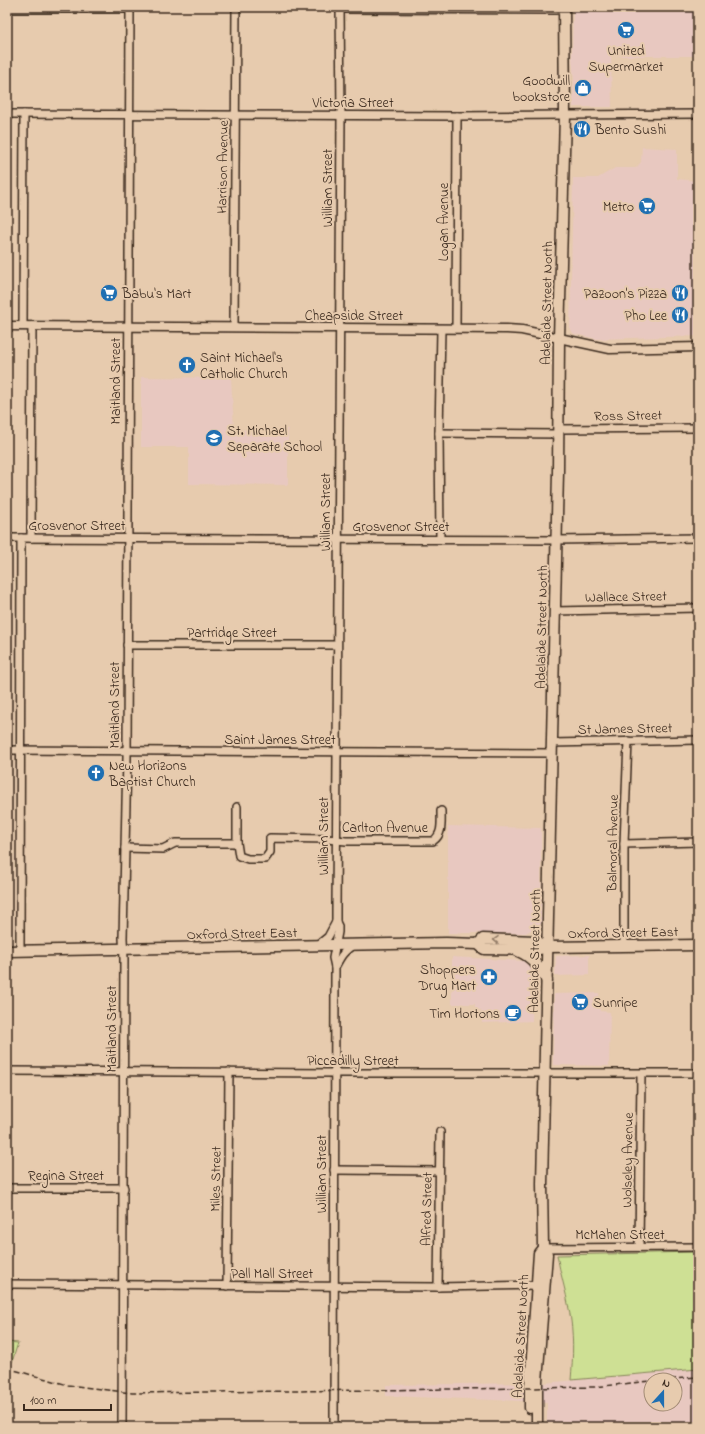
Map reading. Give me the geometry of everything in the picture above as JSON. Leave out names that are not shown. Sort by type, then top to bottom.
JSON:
[{"type":"main road","name":"Adelaide Street North","points":[[537,1427],[537,1380],[547,1254],[543,1248],[542,1184],[546,1073],[557,540],[559,338],[565,115],[564,8]]},
{"type":"main road","name":"Oxford Street East","points":[[478,944],[484,939],[535,940],[548,947]]},
{"type":"main road","name":"Oxford Street East","points":[[7,951],[478,944],[484,948],[536,950],[548,947],[698,945]]},
{"type":"main road","points":[[514,949],[524,953],[536,962],[547,981]]},
{"type":"main road","name":"Adelaide Street North","points":[[530,1427],[530,1386],[539,1253],[543,1248]]},
{"type":"street","name":"Harrison Avenue","points":[[234,327],[236,7]]},
{"type":"street","points":[[7,8],[130,8]]},
{"type":"street","name":"Maitland Street","points":[[122,1427],[124,1188],[123,949],[127,751],[130,8]]},
{"type":"street","points":[[340,8],[564,8]]},
{"type":"street","name":"William Street","points":[[334,1427],[335,968],[333,958],[338,932],[336,922],[336,840],[341,115],[340,8]]},
{"type":"street","name":"Victoria Street","points":[[7,114],[457,116],[698,114]]},
{"type":"street","points":[[23,326],[24,114]]},
{"type":"street","name":"Logan Avenue","points":[[456,328],[457,116]]},
{"type":"street","name":"Cheapside Street","points":[[7,326],[456,328],[522,330],[610,349],[698,347]]},
{"type":"street","points":[[31,538],[32,326]]},
{"type":"street","points":[[440,539],[439,433],[441,329]]},
{"type":"street","name":"Ross Street","points":[[439,433],[558,432],[698,428]]},
{"type":"street","name":"Grosvenor Street","points":[[7,538],[557,540],[698,538]]},
{"type":"street","points":[[20,951],[21,538]]},
{"type":"street","name":"Wallace Street","points":[[555,611],[698,608]]},
{"type":"street","name":"Partridge Street","points":[[127,645],[338,645]]},
{"type":"street","name":"St James Street","points":[[552,748],[628,741],[698,740]]},
{"type":"street","name":"Balmoral Avenue","points":[[624,946],[624,844],[628,741]]},
{"type":"street","name":"Saint James Street","points":[[7,750],[337,752],[552,748]]},
{"type":"street","points":[[125,848],[162,849],[175,843],[237,843],[237,807]]},
{"type":"street","name":"Carlton Avenue","points":[[237,843],[239,856],[265,859],[270,852],[270,838],[433,842],[438,838],[441,832],[441,811]]},
{"type":"street","points":[[624,844],[698,842]]},
{"type":"street","points":[[317,946],[328,937],[336,922]]},
{"type":"street","points":[[335,968],[337,960],[353,945]]},
{"type":"street","name":"Piccadilly Street","points":[[7,1071],[698,1073]]},
{"type":"street","name":"Miles Street","points":[[226,1286],[229,1072]]},
{"type":"street","name":"Wolseley Avenue","points":[[639,1247],[641,1074]]},
{"type":"street","name":"Alfred Street","points":[[438,1287],[440,1132]]},
{"type":"street","points":[[334,1170],[439,1171]]},
{"type":"street","name":"Regina Street","points":[[7,1188],[124,1188]]},
{"type":"street","name":"McMahen Street","points":[[543,1248],[698,1247]]},
{"type":"street","name":"Pall Mall Street","points":[[7,1284],[438,1287],[537,1285]]},
{"type":"shaded area","points":[[573,7],[697,7],[697,56],[611,56],[612,107],[573,107]]},
{"type":"shaded area","points":[[642,147],[677,149],[677,179],[698,181],[698,336],[597,339],[574,334],[570,330],[573,178],[598,178],[615,168],[636,168],[641,162]]},
{"type":"shaded area","name":"St. Michael Separate School","points":[[141,377],[231,378],[234,430],[288,429],[288,485],[189,484],[189,447],[141,447]]},
{"type":"shaded area","points":[[448,826],[541,828],[541,924],[526,933],[448,933]]},
{"type":"shaded area","points":[[692,954],[698,954],[698,982],[693,982]]},
{"type":"shaded area","points":[[589,955],[589,975],[555,976],[556,956]]},
{"type":"shaded area","points":[[452,957],[523,961],[533,969],[532,1021],[482,1023],[481,1010],[475,1009],[475,1004],[452,1004]]},
{"type":"shaded area","points":[[599,993],[600,1011],[610,1012],[609,1066],[553,1065],[554,994]]},
{"type":"shaded area","points":[[698,1369],[698,1427],[686,1427],[682,1421],[681,1427],[547,1427],[547,1402],[386,1396],[386,1385],[544,1383],[643,1374],[643,1412],[683,1412],[683,1372],[665,1372]]},
{"type":"green space","points":[[698,1252],[698,1369],[643,1372],[643,1374],[571,1380],[573,1353],[571,1318],[557,1255]]},
{"type":"green space","points":[[7,1342],[18,1343],[12,1362],[7,1361]]},
{"type":"railway","points":[[7,1368],[68,1385],[132,1393],[594,1387],[643,1382]]},
{"type":"railway","points":[[683,1378],[698,1377]]},
{"type":"place","name":"United Supermarket","points":[[626,30]]},
{"type":"place","name":"Goodwill bookstore","points":[[583,88]]},
{"type":"place","name":"Bento Sushi","points":[[582,129]]},
{"type":"place","name":"Metro","points":[[647,206]]},
{"type":"place","name":"Babu's Mart","points":[[109,293]]},
{"type":"place","name":"Pazoon's Pizza","points":[[680,293]]},
{"type":"place","name":"Pho Lee","points":[[680,315]]},
{"type":"place","name":"Saint Michael's Catholic Church","points":[[187,365]]},
{"type":"place","name":"St. Michael Separate School","points":[[214,438]]},
{"type":"place","name":"New Horizons Baptist Church","points":[[96,773]]},
{"type":"place","name":"Shoppers Drug Mart","points":[[489,977]]},
{"type":"place","name":"Sunripe","points":[[580,1002]]},
{"type":"place","name":"Tim Hortons","points":[[513,1013]]}]
